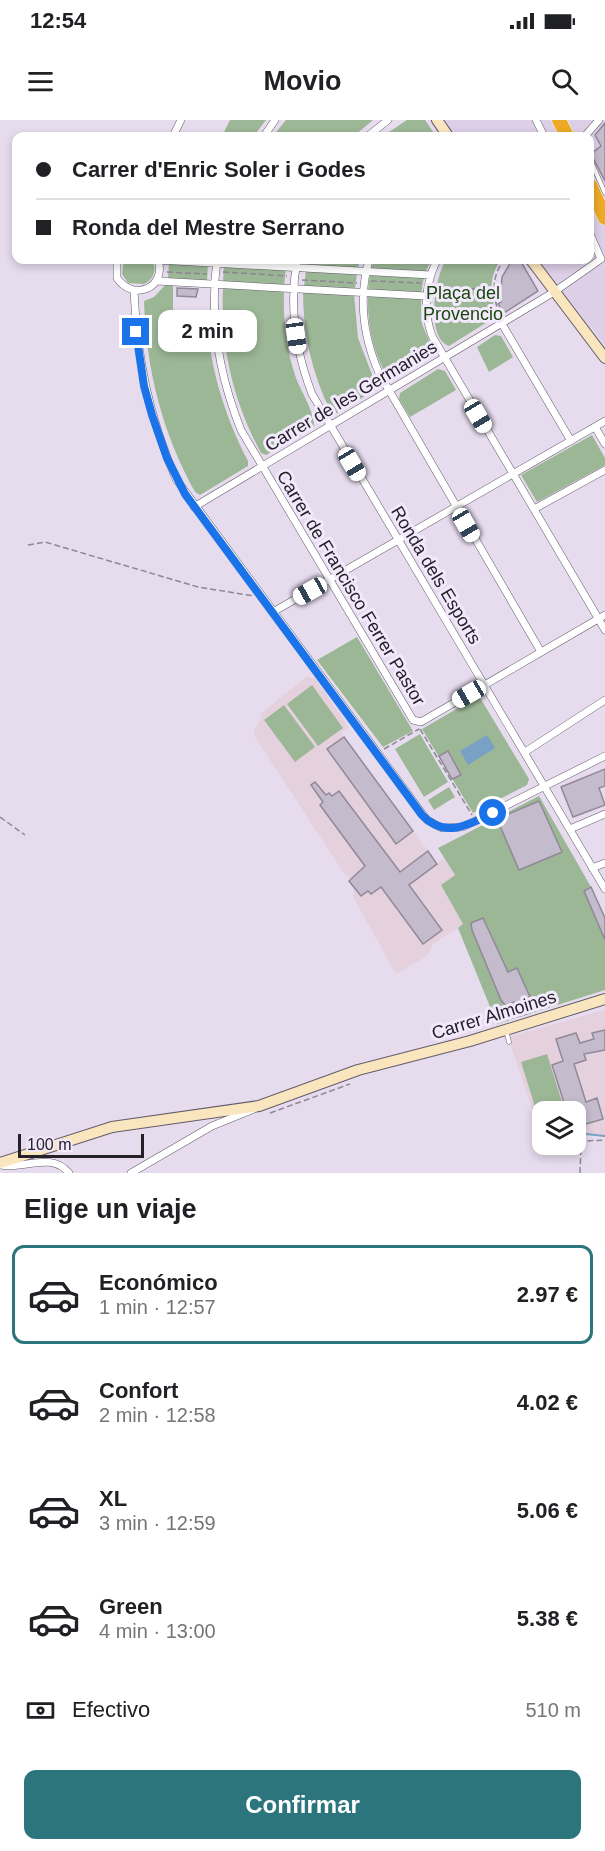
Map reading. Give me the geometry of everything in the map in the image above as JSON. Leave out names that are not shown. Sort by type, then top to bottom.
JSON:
[{"type":"highway","points":[[603,200],[605,218]]},
{"type":"street","points":[[588,132],[599,120]]},
{"type":"street","points":[[373,132],[386,121]]},
{"type":"street","points":[[594,242],[603,260]]},
{"type":"street","name":"Carrer de les Germanies","points":[[194,507],[503,323],[603,260]]},
{"type":"street","points":[[117,264],[117,278],[121,284],[134,291],[146,290],[157,280],[160,272],[159,264]]},
{"type":"street","name":"Carrer de Francisco Ferrer Pastor","points":[[217,264],[215,328],[224,384],[241,430],[410,715],[419,726]]},
{"type":"street","name":"Ronda dels Esports","points":[[297,264],[294,321],[303,370],[329,426],[605,889]]},
{"type":"street","points":[[306,264],[430,275]]},
{"type":"street","points":[[368,264],[363,292],[363,315],[368,346],[387,391],[541,652]]},
{"type":"street","points":[[435,264],[430,275],[426,296],[429,328],[444,358],[513,474],[602,617],[605,630]]},
{"type":"street","points":[[534,264],[605,358]]},
{"type":"street","points":[[157,280],[215,284],[295,281],[363,292],[426,296]]},
{"type":"street","points":[[134,291],[140,364],[152,415],[176,479],[194,507],[422,815],[442,828],[457,829],[605,756]]},
{"type":"street","points":[[503,323],[571,441]]},
{"type":"street","points":[[273,612],[605,421]]},
{"type":"street","points":[[595,427],[605,444]]},
{"type":"street","points":[[534,509],[605,470]]},
{"type":"street","points":[[419,726],[602,617]]},
{"type":"street","points":[[525,752],[605,700]]},
{"type":"street","points":[[570,829],[605,814]]},
{"type":"street","points":[[592,868],[605,863]]},
{"type":"street","name":"Carrer Almoines","points":[[0,1164],[112,1127],[260,1110],[392,1061],[470,1041],[605,999]]},
{"type":"street","points":[[131,1173],[212,1126],[260,1110]]},
{"type":"street","points":[[0,1164],[54,1162],[63,1166],[69,1173]]},
{"type":"lane","points":[[594,172],[603,200]]},
{"type":"lane","points":[[506,1029],[509,1042]]},
{"type":"path","points":[[501,264],[497,271],[494,290],[503,323]]},
{"type":"path","points":[[160,272],[216,273],[295,281],[364,282],[494,290]]},
{"type":"path","points":[[28,545],[45,542],[198,587],[261,596]]},
{"type":"path","points":[[376,753],[419,726],[476,821]]},
{"type":"path","points":[[0,817],[25,836]]},
{"type":"path","points":[[260,1110],[355,1082]]},
{"type":"path","points":[[580,1173],[581,1145],[585,1141],[605,1140]]},
{"type":"shaded area","points":[[429,120],[605,120],[605,345],[541,264],[594,264],[594,132],[439,132]]},
{"type":"shaded area","points":[[306,677],[315,678],[349,727],[341,733],[437,863],[445,859],[455,875],[441,885],[463,925],[433,944],[427,956],[396,974],[352,895],[355,893],[347,874],[345,875],[255,737],[254,730],[262,718],[260,714]]},
{"type":"shaded area","points":[[605,1010],[605,1137],[586,1134],[586,1101],[532,1101],[532,1109],[508,1037]]},
{"type":"green space","points":[[230,120],[266,120],[257,132],[224,132]]},
{"type":"green space","points":[[286,120],[373,120],[359,132],[276,132]]},
{"type":"green space","points":[[407,120],[425,120],[433,132],[389,132]]},
{"type":"green space","points":[[123,264],[153,264],[154,267],[152,277],[144,284],[128,283],[122,274]]},
{"type":"green space","points":[[169,264],[208,264],[207,281],[168,279]]},
{"type":"green space","points":[[307,264],[359,264],[358,268],[306,266]]},
{"type":"green space","points":[[373,264],[429,264],[425,273],[371,269]]},
{"type":"green space","name":"Plaça del Provencio","points":[[444,264],[499,264],[492,280],[493,302],[497,316],[449,346],[442,341],[435,319],[434,306]]},
{"type":"green space","points":[[224,265],[286,269],[284,286],[223,282]]},
{"type":"green space","points":[[306,270],[357,273],[355,290],[304,287]]},
{"type":"green space","points":[[370,274],[424,277],[421,294],[368,291]]},
{"type":"green space","points":[[167,283],[173,284],[173,311],[206,310],[210,350],[219,388],[231,425],[248,461],[248,466],[200,495],[195,492],[173,446],[158,400],[148,351],[144,301],[154,297]]},
{"type":"green space","points":[[223,287],[284,291],[289,354],[297,381],[312,414],[314,427],[266,455],[261,453],[251,433],[230,373],[224,331]]},
{"type":"green space","points":[[303,291],[354,294],[358,338],[376,385],[375,390],[337,413],[331,412],[314,368],[307,338]]},
{"type":"green space","points":[[368,295],[421,298],[422,324],[434,352],[432,356],[392,380],[388,379],[378,359],[372,338]]},
{"type":"green space","points":[[495,335],[501,336],[513,357],[489,372],[477,347]]},
{"type":"green space","points":[[438,369],[445,371],[456,390],[410,417],[399,399],[400,393]]},
{"type":"green space","points":[[592,435],[605,458],[605,465],[537,502],[521,475]]},
{"type":"green space","points":[[357,637],[413,731],[383,747],[317,660]]},
{"type":"green space","points":[[312,685],[343,728],[318,746],[287,704]]},
{"type":"green space","points":[[479,696],[529,779],[527,785],[473,813],[422,729]]},
{"type":"green space","points":[[284,705],[315,747],[295,762],[264,720]]},
{"type":"green space","points":[[420,734],[448,782],[424,797],[395,749]]},
{"type":"green space","points":[[449,787],[455,797],[434,810],[428,800]]},
{"type":"green space","points":[[539,796],[591,887],[605,917],[605,990],[497,1024],[458,928],[463,924],[441,885],[455,875],[438,848]]},
{"type":"green space","points":[[547,1054],[562,1101],[533,1101],[521,1062]]},
{"type":"water","points":[[487,735],[495,748],[468,765],[460,751]]},
{"type":"building","points":[[605,123],[605,181],[594,160],[594,152],[601,146],[595,135]]},
{"type":"building","points":[[510,264],[522,264],[538,291],[504,313],[498,304],[501,302],[498,290],[501,290],[502,277]]},
{"type":"building","points":[[177,288],[198,289],[196,297],[177,296]]},
{"type":"building","points":[[344,737],[413,831],[396,844],[327,749]]},
{"type":"building","points":[[448,751],[461,775],[452,779],[439,756]]},
{"type":"building","points":[[605,769],[605,786],[599,788],[605,805],[573,817],[561,787]]},
{"type":"building","points":[[315,782],[326,795],[329,793],[332,796],[339,791],[400,872],[428,851],[437,864],[409,885],[442,930],[423,944],[381,887],[371,894],[368,891],[361,896],[349,881],[365,866],[320,805],[323,802],[311,785]]},
{"type":"building","points":[[539,801],[562,852],[519,870],[497,819]]},
{"type":"building","points":[[591,887],[605,918],[605,940],[584,891]]},
{"type":"building","points":[[483,918],[508,972],[517,968],[530,997],[525,998],[530,1013],[520,1016],[514,1002],[506,1006],[501,1000],[472,930],[471,923]]},
{"type":"building","points":[[605,1030],[605,1050],[584,1054],[586,1060],[574,1064],[586,1101],[563,1101],[552,1065],[563,1061],[556,1039],[576,1033],[580,1043],[594,1039],[592,1033]]},
{"type":"building","points":[[597,1098],[603,1119],[586,1124],[586,1102]]},
{"type":"waterway","points":[[586,1134],[605,1136]]},
{"type":"route","points":[[136,332],[144,386],[157,433],[176,479],[194,507],[422,815],[434,825],[457,829],[493,813]]}]
